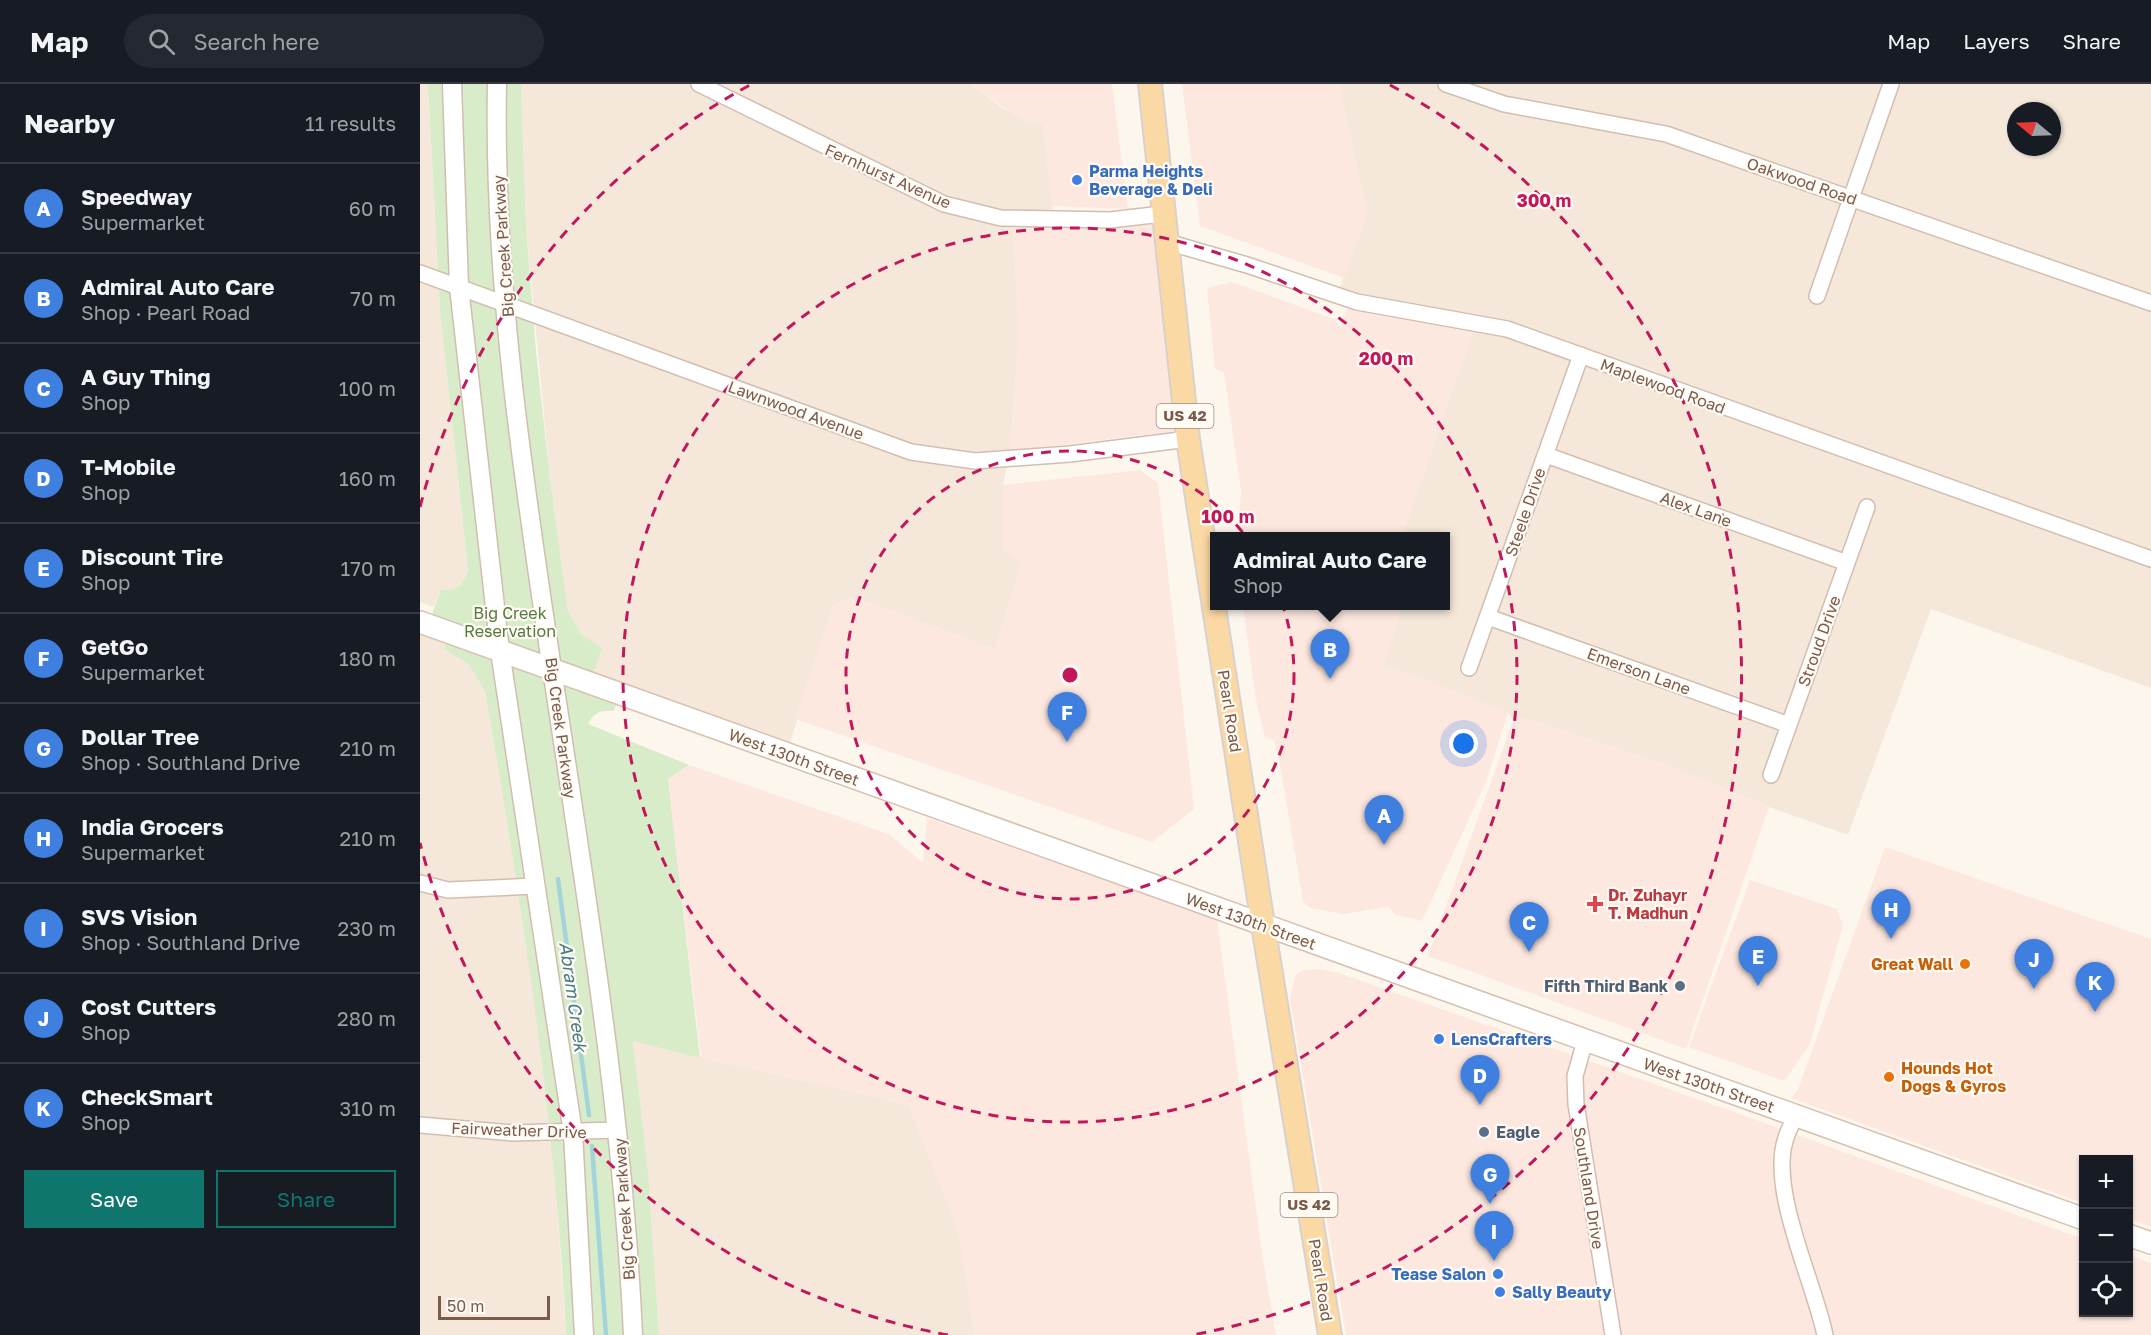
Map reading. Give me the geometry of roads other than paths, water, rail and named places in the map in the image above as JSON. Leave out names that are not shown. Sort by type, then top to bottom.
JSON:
[{"type":"main road","name":"Pearl Road","points":[[1150,84],[1171,302],[1188,439],[1210,582]]},
{"type":"main road","name":"Pearl Road","points":[[1214,610],[1330,1335]]},
{"type":"main road","name":"West 130th Street","points":[[420,622],[2079,1217]]},
{"type":"main road","points":[[2133,1237],[2151,1243]]},
{"type":"street","points":[[452,84],[459,286],[500,651],[573,1133],[584,1335]]},
{"type":"street","name":"Big Creek Parkway","points":[[497,84],[496,141],[506,304],[524,489],[618,1130],[633,1335]]},
{"type":"street","name":"Fernhurst Avenue","points":[[699,84],[944,204],[1001,218],[1110,220],[1162,214]]},
{"type":"street","name":"Oakwood Road","points":[[1446,84],[1504,104],[1666,134],[2151,303]]},
{"type":"street","points":[[1817,296],[1891,84]]},
{"type":"street","name":"Maplewood Road","points":[[1167,242],[1357,302],[1507,328],[2151,559]]},
{"type":"street","name":"Lawnwood Avenue","points":[[420,273],[911,452],[975,461],[1070,454],[1188,439]]},
{"type":"street","name":"Steele Drive","points":[[1469,668],[1581,356]]},
{"type":"street","name":"Alex Lane","points":[[1546,455],[1847,563]]},
{"type":"street","name":"Stroud Drive","points":[[1772,775],[1867,507]]},
{"type":"street","name":"Emerson Lane","points":[[1488,617],[1789,725]]},
{"type":"street","points":[[420,883],[448,890],[535,886]]},
{"type":"street","name":"Southland Drive","points":[[1585,1041],[1575,1076],[1576,1104],[1613,1335]]},
{"type":"street","points":[[1795,1116],[1784,1143],[1782,1168],[1784,1191],[1793,1231],[1818,1302],[1825,1335]]},
{"type":"street","name":"Fairweather Drive","points":[[420,1125],[512,1133],[618,1130]]},
{"type":"waterway","name":"Abram Creek","points":[[558,879],[589,1115]]},
{"type":"waterway","name":"Abram Creek","points":[[592,1146],[606,1335]]},
{"type":"place","name":"Parma Heights Beverage & Deli","points":[[1077,180]]},
{"type":"place","name":"Admiral Auto Care","points":[[1330,679]]},
{"type":"place","name":"GetGo","points":[[1067,742]]},
{"type":"place","name":"Speedway","points":[[1384,845]]},
{"type":"place","name":"Dr. Zuhayr T. Madhun","points":[[1595,904]]},
{"type":"place","name":"India Grocers","points":[[1891,939]]},
{"type":"place","name":"A Guy Thing","points":[[1529,952]]},
{"type":"place","name":"Great Wall","points":[[1965,964]]},
{"type":"place","name":"Fifth Third Bank","points":[[1680,986]]},
{"type":"place","name":"Discount Tire","points":[[1758,986]]},
{"type":"place","name":"Cost Cutters","points":[[2034,989]]},
{"type":"place","name":"CheckSmart","points":[[2095,1012]]},
{"type":"place","name":"LensCrafters","points":[[1439,1039]]},
{"type":"place","name":"Hounds Hot Dogs & Gyros","points":[[1889,1077]]},
{"type":"place","name":"T-Mobile","points":[[1480,1105]]},
{"type":"place","name":"Eagle","points":[[1484,1132]]},
{"type":"place","name":"Dollar Tree","points":[[1490,1204]]},
{"type":"place","name":"SVS Vision","points":[[1494,1261]]},
{"type":"place","name":"Tease Salon","points":[[1498,1274]]},
{"type":"place","name":"Sally Beauty","points":[[1500,1292]]},
{"type":"park label","name":"Big Creek Reservation","points":[[510,622]]}]
